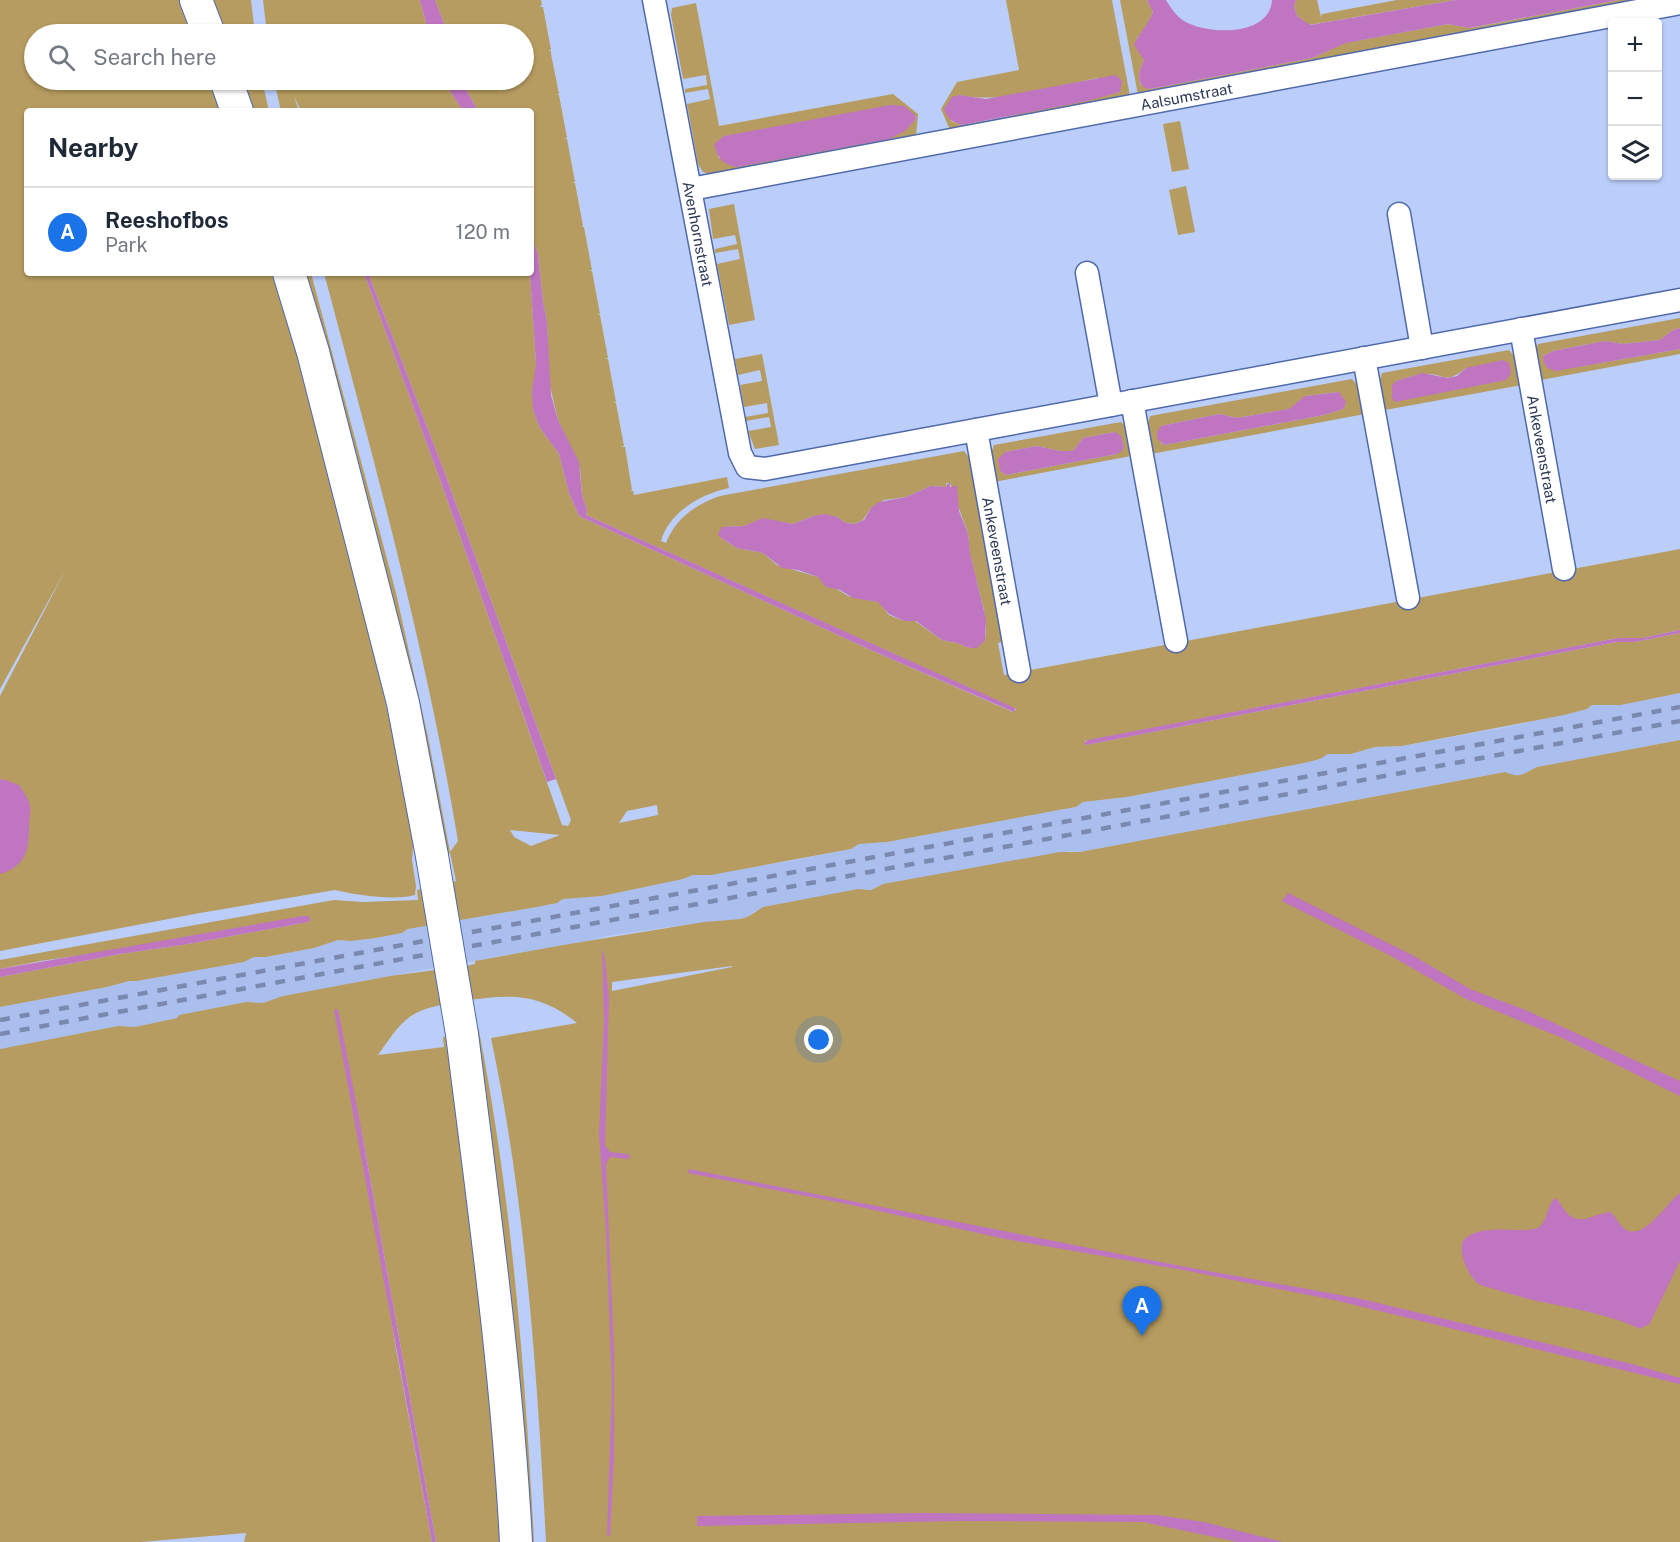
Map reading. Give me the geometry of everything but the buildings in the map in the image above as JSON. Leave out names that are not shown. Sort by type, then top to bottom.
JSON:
[{"type":"main road","points":[[196,0],[205,24]]},
{"type":"main road","points":[[230,90],[236,108]]},
{"type":"main road","points":[[290,276],[313,352],[403,703],[432,856],[462,1034],[495,1295],[510,1440],[516,1542]]},
{"type":"street","name":"Avenhornstraat","points":[[654,0],[692,189],[740,453],[747,467],[765,469],[976,430]]},
{"type":"street","name":"Aalsumstraat","points":[[692,189],[1680,3]]},
{"type":"street","points":[[1399,214],[1422,348]]},
{"type":"street","points":[[1087,273],[1121,403],[1176,641]]},
{"type":"street","points":[[976,430],[1680,300]]},
{"type":"street","name":"Ankeveenstraat","points":[[1521,329],[1564,569]]},
{"type":"street","points":[[1364,358],[1408,598]]},
{"type":"street","name":"Ankeveenstraat","points":[[976,430],[1019,671]]},
{"type":"shaded area","points":[[0,0],[179,0],[190,24],[24,24],[24,90],[216,90],[222,108],[24,108],[24,276],[276,276],[333,480],[383,691],[414,831],[412,860],[415,895],[386,897],[335,890],[0,951],[0,696],[66,569],[0,689]]},
{"type":"shaded area","points":[[213,0],[251,0],[254,24],[221,24]]},
{"type":"shaded area","points":[[263,0],[420,0],[426,24],[266,24]]},
{"type":"shaded area","points":[[420,0],[435,0],[444,24],[426,24]]},
{"type":"shaded area","points":[[435,0],[541,0],[542,5],[539,7],[543,7],[551,50],[548,51],[551,51],[559,94],[556,95],[559,95],[567,138],[564,139],[567,139],[575,182],[572,183],[575,183],[583,226],[581,227],[584,227],[592,270],[589,271],[592,271],[600,314],[597,315],[600,315],[608,358],[605,359],[608,359],[616,402],[613,403],[616,403],[624,446],[621,447],[625,447],[632,490],[630,491],[633,491],[634,495],[727,477],[729,488],[697,500],[679,513],[671,521],[661,541],[666,543],[675,527],[687,514],[703,503],[720,496],[964,451],[971,460],[1006,641],[998,643],[1004,675],[1680,549],[1680,630],[1643,638],[1618,638],[1085,741],[1086,745],[1616,642],[1634,642],[1680,633],[1680,693],[1621,705],[1592,705],[1587,709],[1564,715],[1402,746],[1375,747],[1351,754],[1328,754],[1320,759],[1304,763],[1127,797],[1083,802],[1076,807],[887,842],[859,844],[851,849],[711,875],[693,875],[602,896],[563,899],[557,903],[408,929],[402,933],[376,938],[338,940],[314,948],[254,957],[244,962],[129,981],[0,1007],[0,977],[308,922],[0,969],[0,960],[334,900],[363,902],[418,900],[417,890],[456,881],[450,853],[446,853],[304,276],[312,276],[396,593],[428,737],[450,852],[458,841],[431,698],[398,556],[325,276],[365,276],[562,825],[568,826],[571,820],[444,471],[369,276],[530,276],[536,364],[533,410],[540,428],[559,454],[569,493],[579,516],[873,651],[1013,712],[1016,709],[586,515],[580,469],[558,420],[549,382],[547,323],[538,255],[534,243],[534,108],[476,108],[466,90],[534,90],[534,24],[444,24]],"holes":[[[946,483],[950,483],[968,534],[970,554],[984,610],[985,640],[970,648],[942,640],[915,621],[904,621],[889,615],[879,602],[848,596],[818,577],[777,565],[763,553],[737,548],[721,538],[724,527],[744,526],[763,519],[793,524],[813,516],[837,517],[846,523],[855,524],[863,520],[871,508],[884,500],[906,497],[931,486],[947,487]],[[657,805],[658,815],[619,823],[627,811]],[[510,830],[560,835],[531,846],[514,837]]]},
{"type":"shaded area","points":[[1006,0],[1112,0],[1130,96],[950,130],[941,109],[957,82],[1019,70]],"holes":[[[1098,78],[1120,92],[962,125],[951,121],[959,95],[1011,96]]]},
{"type":"shaded area","points":[[1120,0],[1147,0],[1153,11],[1148,25],[1137,38],[1138,49],[1144,60],[1139,78],[1141,85],[1150,89],[1312,58],[1345,43],[1448,24],[1470,28],[1618,0],[1648,0],[1138,95]]},
{"type":"shaded area","points":[[1147,0],[1166,0],[1176,14],[1194,26],[1236,30],[1261,21],[1269,12],[1272,0],[1296,0],[1294,6],[1297,16],[1310,25],[1456,0],[1618,0],[1469,28],[1448,24],[1346,43],[1312,58],[1150,89],[1143,87],[1140,80],[1144,60],[1134,45],[1153,12]]},
{"type":"shaded area","points":[[1296,0],[1317,0],[1321,17],[1322,14],[1397,0],[1456,0],[1309,25],[1297,16],[1294,6]]},
{"type":"shaded area","points":[[696,3],[719,126],[893,94],[918,114],[916,136],[712,175],[703,172],[698,164],[687,104],[710,99],[708,89],[685,93],[685,89],[707,85],[706,75],[683,79],[671,15],[672,8]],"holes":[[[915,115],[916,119],[718,158],[724,136]]]},
{"type":"shaded area","points":[[1116,75],[1122,81],[1120,92],[1087,101],[962,125],[951,120],[944,109],[952,97],[959,95],[986,99]]},
{"type":"shaded area","points":[[244,90],[264,90],[268,108],[250,108]]},
{"type":"shaded area","points":[[276,90],[449,90],[461,108],[300,108],[294,96],[298,108],[280,108]]},
{"type":"shaded area","points":[[449,90],[466,90],[476,108],[461,108]]},
{"type":"shaded area","points":[[890,105],[904,106],[915,115],[916,119],[905,131],[889,139],[737,167],[721,160],[714,144],[724,136]]},
{"type":"shaded area","points":[[1180,121],[1189,169],[1172,172],[1163,124]]},
{"type":"shaded area","points":[[1186,186],[1195,232],[1178,235],[1169,190]]},
{"type":"shaded area","points":[[734,204],[755,320],[729,325],[717,264],[740,259],[738,249],[715,253],[715,249],[737,244],[735,235],[713,239],[709,209]]},
{"type":"shaded area","points":[[534,243],[538,255],[547,323],[551,395],[558,420],[579,462],[586,515],[1015,708],[1014,712],[873,651],[579,516],[569,493],[559,454],[540,428],[533,410],[532,390],[536,364],[530,276],[534,276]]},
{"type":"shaded area","points":[[365,276],[369,276],[444,471],[556,779],[547,782]]},
{"type":"shaded area","points":[[1680,318],[1680,328],[1673,330],[1660,340],[1623,344],[1605,341],[1553,351],[1543,356],[1583,366],[1680,349],[1680,354],[1541,380],[1536,349],[1538,344]]},
{"type":"shaded area","points":[[1680,328],[1680,349],[1556,371],[1548,368],[1544,362],[1543,356],[1553,351],[1605,341],[1623,344],[1660,340],[1673,330]]},
{"type":"shaded area","points":[[1509,350],[1516,358],[1522,385],[1385,410],[1379,384],[1382,373]],"holes":[[[1466,368],[1506,380],[1396,381],[1421,374],[1449,378]]]},
{"type":"shaded area","points":[[762,354],[779,445],[755,449],[748,431],[771,427],[769,417],[746,421],[745,417],[768,413],[767,403],[744,407],[740,385],[762,381],[760,370],[738,375],[735,359]]},
{"type":"shaded area","points":[[1503,360],[1509,363],[1511,374],[1506,380],[1395,402],[1392,398],[1392,385],[1396,381],[1422,373],[1448,378],[1457,376],[1466,368]]},
{"type":"shaded area","points":[[1352,379],[1359,387],[1365,414],[1151,454],[1147,427],[1150,416]],"holes":[[[1339,392],[1343,409],[1324,415],[1164,445],[1161,443],[1161,426],[1219,414],[1237,418],[1290,409],[1305,396]]]},
{"type":"shaded area","points":[[1339,392],[1346,402],[1343,409],[1324,415],[1164,445],[1157,438],[1157,432],[1161,426],[1219,414],[1237,418],[1289,409],[1305,396]]},
{"type":"shaded area","points":[[1121,422],[1125,426],[1131,456],[994,482],[990,456],[994,445]],"holes":[[[1115,432],[1117,454],[1006,475],[1000,471],[1005,452],[1037,446],[1073,451],[1083,438]]]},
{"type":"shaded area","points":[[1115,432],[1121,436],[1124,447],[1117,454],[1006,475],[1000,471],[998,459],[1005,452],[1037,446],[1073,451],[1083,438]]},
{"type":"shaded area","points":[[950,483],[950,487],[957,486],[959,511],[968,534],[970,553],[986,619],[985,640],[977,648],[942,640],[916,621],[904,621],[889,614],[878,602],[853,598],[840,590],[826,587],[818,577],[798,570],[782,568],[763,553],[737,548],[718,534],[722,527],[744,526],[763,518],[793,524],[825,514],[837,517],[846,523],[855,524],[864,520],[871,508],[879,502],[906,497],[931,486],[947,487]]},
{"type":"shaded area","points":[[1680,630],[1680,633],[1634,642],[1616,642],[1086,745],[1084,743],[1088,740],[1618,638],[1643,638]]},
{"type":"shaded area","points":[[1680,693],[1680,740],[1537,767],[1521,776],[1514,777],[1504,772],[1080,852],[1070,851],[883,884],[871,890],[858,889],[755,911],[741,919],[607,936],[577,944],[363,981],[263,1003],[246,1002],[179,1015],[177,1018],[135,1027],[118,1026],[0,1049],[0,1007],[129,981],[244,962],[254,957],[314,948],[338,940],[376,938],[401,933],[408,929],[557,903],[563,899],[602,896],[693,875],[791,861],[851,849],[859,844],[887,842],[1076,807],[1083,802],[1127,797],[1304,763],[1320,759],[1328,754],[1351,754],[1375,747],[1402,746],[1507,727],[1587,709],[1592,705],[1621,705]]},
{"type":"shaded area","points":[[1680,740],[1680,1542],[546,1542],[539,1416],[528,1289],[513,1163],[491,1038],[577,1023],[550,1006],[536,1001],[495,997],[450,1003],[417,1013],[401,1024],[378,1055],[444,1047],[443,1037],[448,1036],[483,1306],[501,1542],[436,1542],[361,1128],[396,1349],[432,1542],[244,1542],[246,1533],[141,1542],[0,1542],[0,1049],[118,1026],[135,1027],[177,1018],[179,1015],[246,1002],[263,1003],[283,996],[390,976],[466,966],[475,964],[475,961],[563,945],[704,922],[741,919],[763,907],[858,889],[871,890],[883,884],[1060,852],[1080,852],[1505,772],[1525,774],[1537,767]],"holes":[[[732,967],[612,991],[612,982]]]},
{"type":"shaded area","points":[[0,780],[19,785],[28,801],[30,811],[27,850],[21,862],[9,871],[0,874]]},
{"type":"shaded area","points":[[1288,893],[1412,955],[1470,989],[1528,1011],[1680,1081],[1680,1096],[1560,1037],[1464,998],[1393,957],[1282,901]]},
{"type":"shaded area","points":[[308,916],[311,920],[0,977],[0,969]]},
{"type":"shaded area","points":[[602,948],[609,999],[605,1145],[610,1152],[628,1154],[630,1157],[628,1159],[610,1157],[606,1164],[614,1352],[614,1459],[610,1536],[607,1535],[612,1386],[606,1231],[599,1134],[604,1022]]},
{"type":"shaded area","points":[[338,1009],[436,1542],[432,1542],[334,1010]]},
{"type":"shaded area","points":[[477,1031],[479,1031],[490,1094],[509,1221],[521,1349],[534,1542],[529,1542],[509,1286],[495,1159]]},
{"type":"shaded area","points":[[689,1169],[1186,1267],[1357,1298],[1632,1364],[1680,1378],[1680,1384],[1334,1300],[1183,1270],[1005,1239],[847,1204],[688,1173]]},
{"type":"shaded area","points":[[1680,1193],[1680,1261],[1649,1325],[1641,1329],[1606,1316],[1480,1285],[1472,1277],[1463,1259],[1463,1241],[1470,1235],[1488,1230],[1538,1228],[1542,1225],[1555,1198],[1572,1217],[1583,1219],[1610,1212],[1625,1229],[1632,1232],[1647,1226]]},
{"type":"shaded area","points":[[921,1513],[1157,1515],[1204,1522],[1283,1542],[1238,1542],[1143,1522],[960,1521],[697,1526],[697,1516]]},
{"type":"railway","points":[[0,1020],[1680,707]]},
{"type":"railway","points":[[0,1034],[1680,721]]},
{"type":"place","name":"Reeshofbos","points":[[1142,1336]]}]
